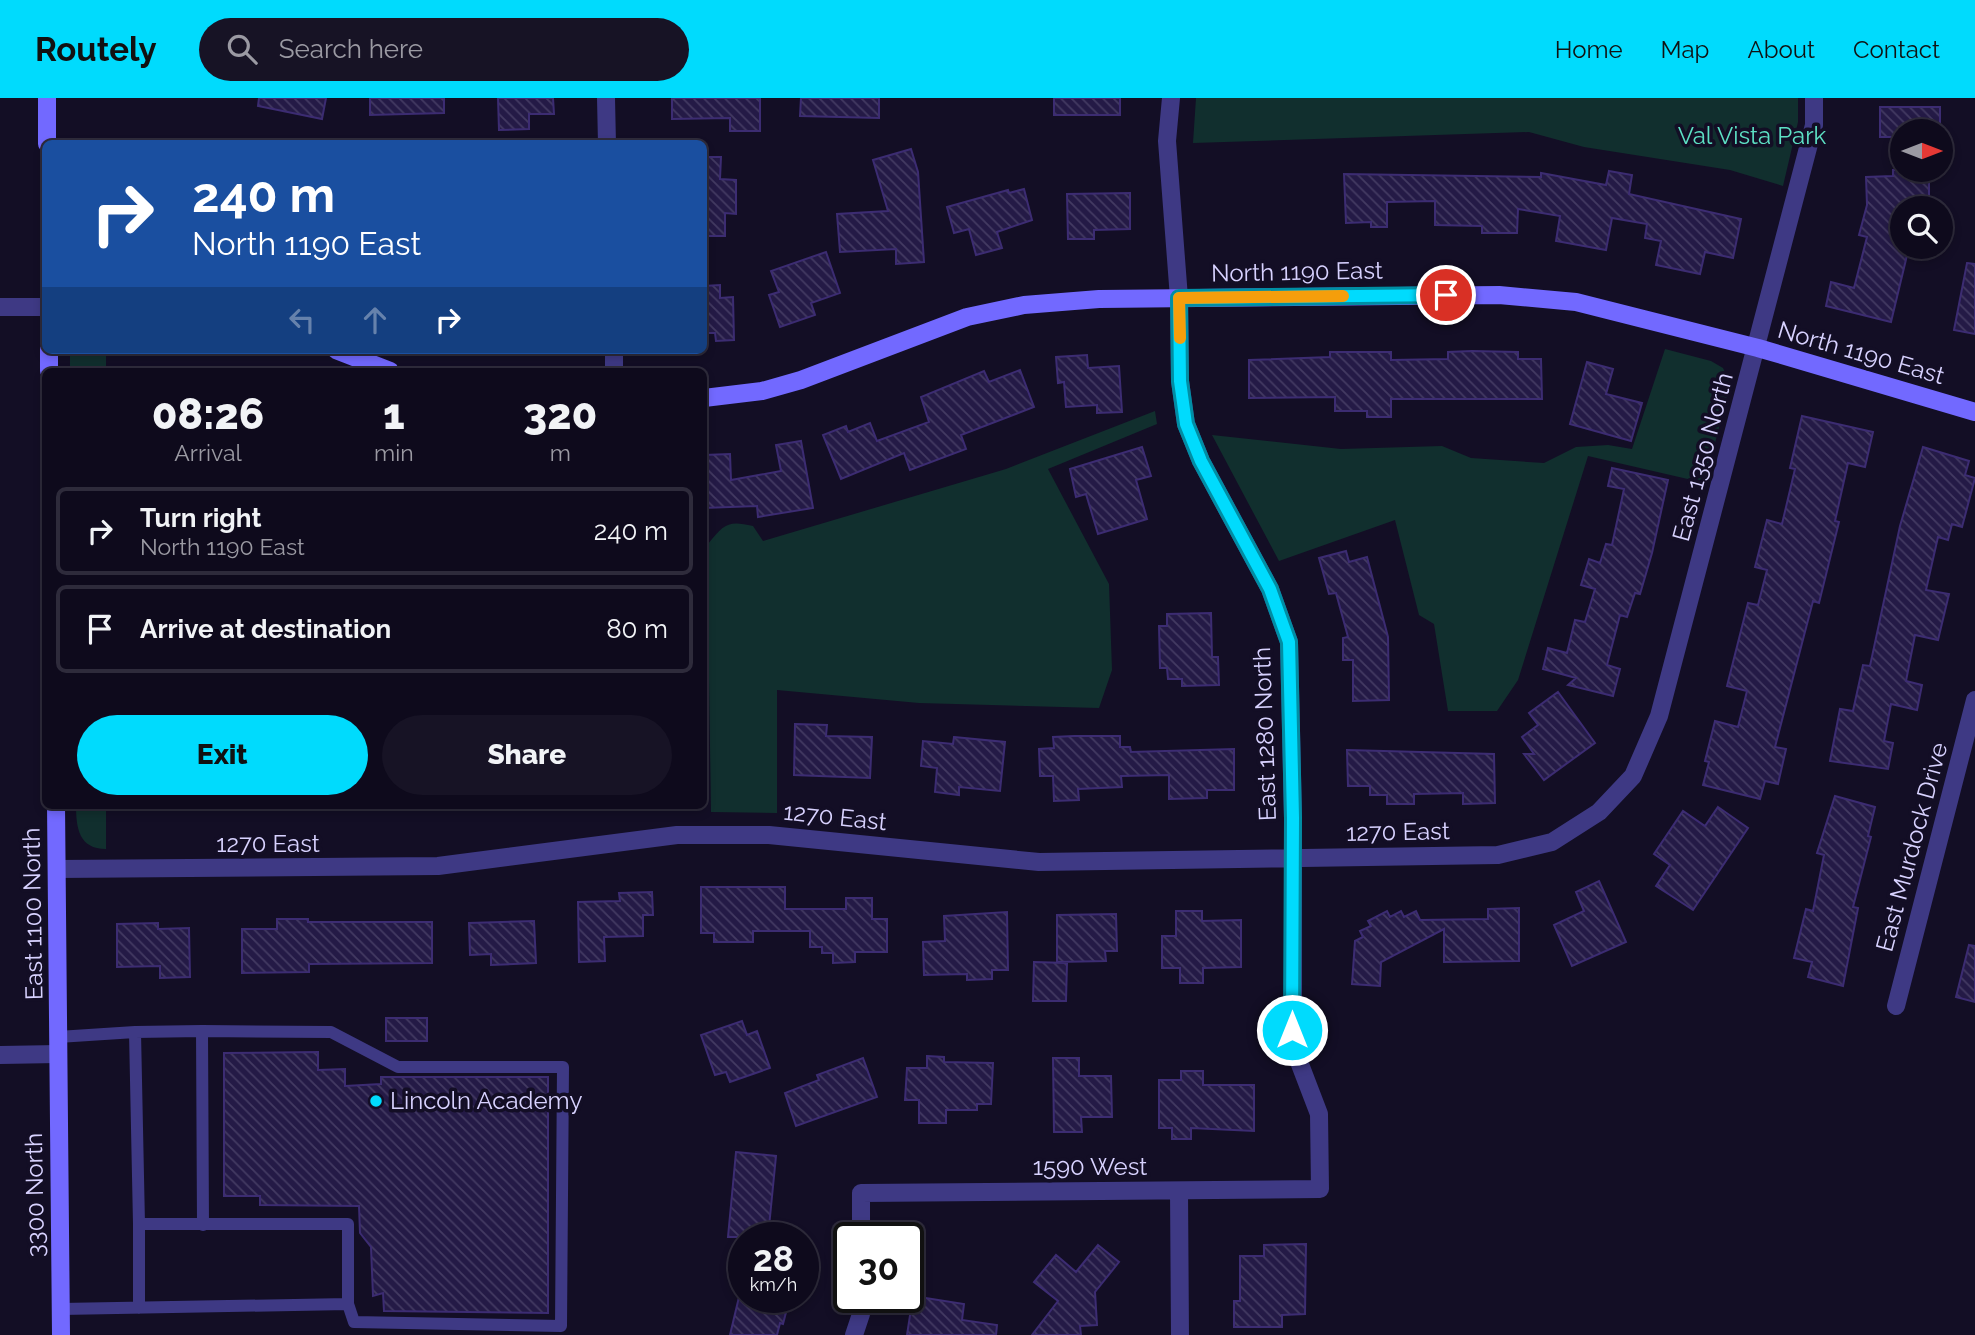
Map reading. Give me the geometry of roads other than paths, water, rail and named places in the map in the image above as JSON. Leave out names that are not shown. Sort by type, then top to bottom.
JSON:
[{"type":"street","points":[[47,98],[47,140]]},
{"type":"street","points":[[606,98],[607,140]]},
{"type":"street","name":"East 1280 North","points":[[1171,98],[1167,141],[1179,298],[1180,381],[1186,424],[1201,461],[1270,589],[1289,642],[1293,1046],[1319,1114],[1320,1189]]},
{"type":"street","name":"East 1350 North","points":[[1599,812],[1633,776],[1659,716],[1758,348],[1814,125],[1814,98]]},
{"type":"street","name":"North 1190 East","points":[[707,398],[762,391],[802,380],[911,337],[995,310],[1061,301],[1499,295],[1576,302],[1758,348],[1975,412]]},
{"type":"street","points":[[0,307],[42,307]]},
{"type":"street","points":[[345,354],[382,368]]},
{"type":"street","name":"East Murdock Drive","points":[[1896,1006],[1975,700]]},
{"type":"street","name":"East 1100 North","points":[[56,809],[58,1038]]},
{"type":"street","name":"1270 East","points":[[57,869],[438,866],[677,835],[769,835],[1039,862],[1498,855],[1552,842],[1599,812]]},
{"type":"street","points":[[0,1055],[58,1038]]},
{"type":"street","name":"3300 North","points":[[58,1038],[61,1335]]},
{"type":"street","name":"1590 West","points":[[861,1222],[861,1193],[1320,1189]]},
{"type":"street","points":[[1179,1192],[1180,1335]]},
{"type":"street","points":[[854,1335],[861,1313]]},
{"type":"lane","points":[[202,1031],[203,1225]]},
{"type":"lane","points":[[135,1032],[139,1308]]},
{"type":"lane","points":[[58,1038],[135,1032],[331,1032],[398,1067],[563,1067],[561,1326],[354,1322],[348,1304],[348,1224],[139,1224]]},
{"type":"lane","points":[[61,1309],[348,1304]]},
{"type":"place","name":"Lincoln Academy","points":[[376,1101]]},
{"type":"park label","name":"Val Vista Park","points":[[1752,136]]}]
